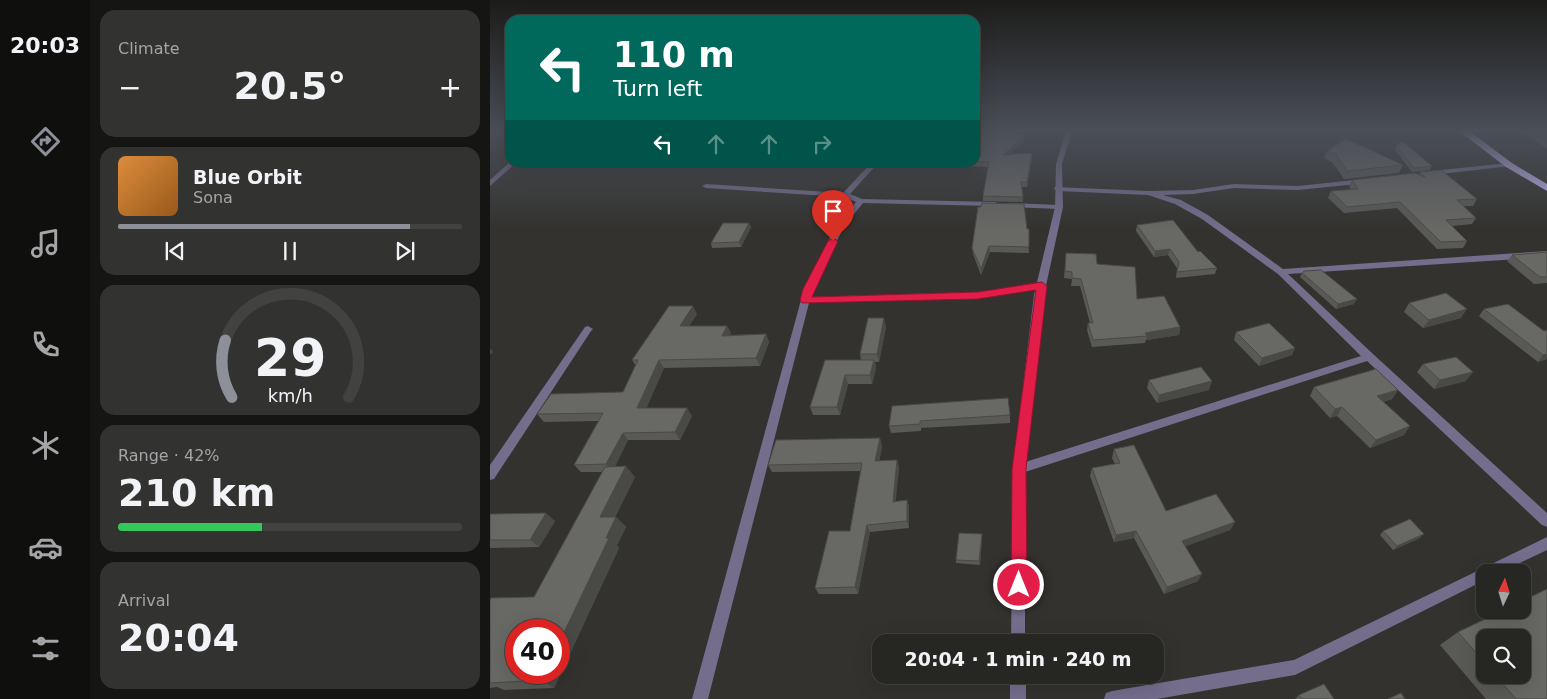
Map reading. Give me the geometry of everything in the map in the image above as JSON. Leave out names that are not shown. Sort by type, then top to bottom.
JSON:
[{"type":"highway","points":[[1509,165],[1547,188]]},
{"type":"street","points":[[1018,634],[1019,469],[1042,286],[1059,207],[1059,164]]},
{"type":"street","points":[[1423,174],[1509,165]]},
{"type":"street","points":[[490,184],[509,167]]},
{"type":"street","points":[[846,195],[871,167]]},
{"type":"street","points":[[1058,189],[1148,193],[1193,192],[1234,186],[1298,188],[1375,179]]},
{"type":"street","points":[[706,186],[846,195],[861,201],[1059,207]]},
{"type":"street","points":[[1148,193],[1178,202],[1205,217],[1281,272],[1547,521]]},
{"type":"street","points":[[700,699],[808,289],[841,224],[861,201]]},
{"type":"street","points":[[1281,272],[1547,254]]},
{"type":"street","points":[[806,300],[978,295],[1042,286]]},
{"type":"street","points":[[490,475],[588,330]]},
{"type":"street","points":[[1019,469],[1369,356]]},
{"type":"street","points":[[1504,564],[1547,543]]},
{"type":"street","points":[[1112,699],[1295,667],[1476,578]]},
{"type":"street","points":[[1018,684],[1018,699]]},
{"type":"building","points":[[989,164],[1030,164],[1027,182],[1021,182],[1023,197],[983,196]]},
{"type":"building","points":[[1342,164],[1403,165],[1347,171]]},
{"type":"building","points":[[1410,164],[1429,164],[1432,166],[1414,168]]},
{"type":"building","points":[[1441,170],[1477,199],[1457,200],[1476,218],[1446,220],[1467,241],[1441,242],[1400,202],[1347,207],[1331,191],[1358,189],[1352,180],[1415,173],[1425,177],[1420,172]]},
{"type":"building","points":[[982,203],[1024,204],[1027,229],[1029,229],[1029,247],[989,246],[981,269],[972,248],[978,207],[981,207]]},
{"type":"building","points":[[1173,220],[1198,252],[1200,251],[1217,268],[1177,272],[1179,262],[1170,249],[1155,251],[1137,225]]},
{"type":"building","points":[[723,223],[749,223],[739,242],[711,243]]},
{"type":"building","points":[[1547,252],[1547,277],[1540,277],[1512,255]]},
{"type":"building","points":[[1066,253],[1096,254],[1097,264],[1135,267],[1137,299],[1164,296],[1180,327],[1145,333],[1147,336],[1093,340],[1088,323],[1093,323],[1081,279],[1072,278],[1072,272],[1065,271]]},
{"type":"building","points":[[1321,270],[1357,299],[1338,304],[1302,273],[1304,271]]},
{"type":"building","points":[[1446,293],[1467,309],[1429,320],[1409,303]]},
{"type":"building","points":[[1508,304],[1544,331],[1547,330],[1547,354],[1543,355],[1484,309]]},
{"type":"building","points":[[669,306],[693,306],[680,326],[727,326],[722,336],[766,334],[756,358],[659,360],[637,408],[687,408],[675,432],[623,433],[606,464],[574,465],[603,413],[537,414],[551,394],[623,392],[638,360],[632,360]]},
{"type":"building","points":[[868,318],[884,318],[877,354],[860,354]]},
{"type":"building","points":[[1269,323],[1295,348],[1262,358],[1236,332]]},
{"type":"building","points":[[1456,357],[1473,372],[1440,380],[1423,364]]},
{"type":"building","points":[[825,360],[874,360],[870,375],[845,375],[837,407],[810,407]]},
{"type":"building","points":[[1201,367],[1212,381],[1159,395],[1149,380]]},
{"type":"building","points":[[1376,369],[1398,390],[1377,396],[1410,426],[1376,440],[1342,407],[1335,409],[1314,387]]},
{"type":"building","points":[[1008,398],[1010,415],[920,421],[920,424],[889,426],[892,406]]},
{"type":"building","points":[[880,438],[875,461],[897,460],[893,502],[907,500],[907,521],[867,525],[855,587],[815,588],[829,531],[850,531],[862,463],[768,465],[776,440]]},
{"type":"building","points":[[1134,445],[1166,511],[1216,494],[1235,522],[1182,541],[1202,574],[1167,587],[1136,531],[1116,535],[1092,468],[1120,463],[1114,449]]},
{"type":"building","points":[[626,466],[600,517],[616,517],[606,538],[609,538],[570,620],[505,619],[505,682],[490,683],[491,598],[534,597],[605,467]]},
{"type":"building","points":[[546,513],[530,540],[490,540],[490,514]]},
{"type":"building","points":[[1410,519],[1424,534],[1397,546],[1383,531]]},
{"type":"building","points":[[959,533],[982,534],[979,561],[956,560]]},
{"type":"building","points":[[1547,589],[1547,699],[1516,699],[1503,684],[1531,684],[1531,629],[1476,629],[1476,653],[1458,632],[1485,619],[1531,619],[1531,597]]},
{"type":"building","points":[[1324,684],[1334,699],[1302,699],[1299,695]]},
{"type":"building","points":[[1401,693],[1405,699],[1388,699]]},
{"type":"route","points":[[833,241],[808,289],[806,300],[896,299],[978,295],[1042,286],[1039,295],[1019,469],[1019,585]]}]
